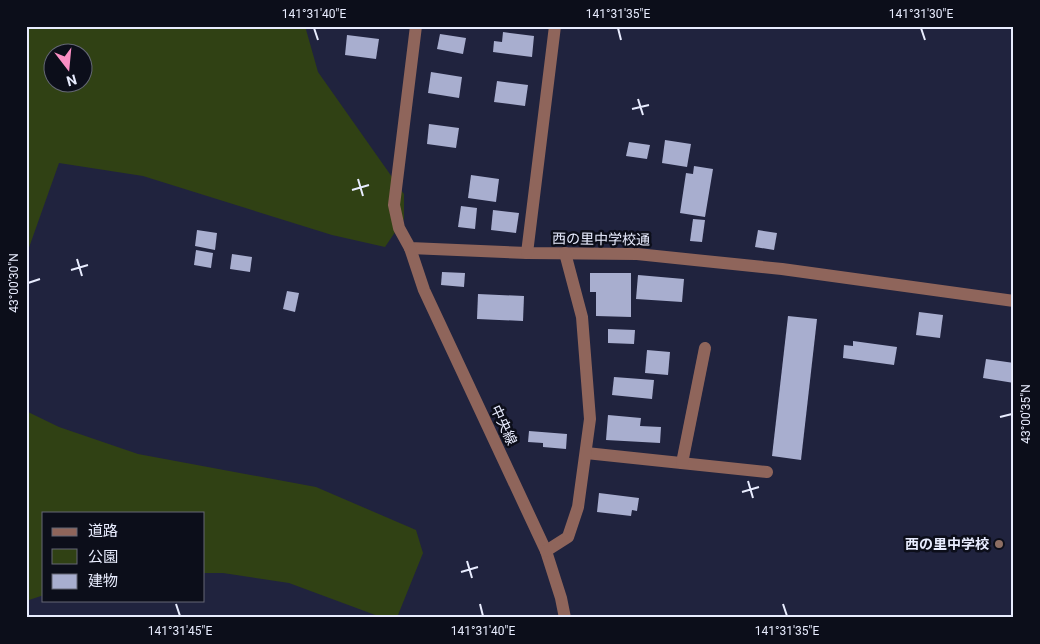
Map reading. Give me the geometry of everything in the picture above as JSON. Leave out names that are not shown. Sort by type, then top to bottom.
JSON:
[{"type":"street","points":[[410,248],[399,228],[394,205],[416,26]]},
{"type":"street","points":[[527,253],[555,26]]},
{"type":"street","name":"西の里中学校通","points":[[410,248],[527,253],[637,254],[782,269],[1014,300]]},
{"type":"street","name":"中央線","points":[[410,248],[424,290],[546,551],[561,598],[565,618]]},
{"type":"street","points":[[546,551],[568,537],[578,506],[590,419],[582,316],[565,253]]},
{"type":"street","points":[[682,463],[705,348]]},
{"type":"street","points":[[586,453],[767,472]]},
{"type":"green space","points":[[26,26],[305,26],[318,72],[404,194],[404,219],[385,247],[332,235],[143,176],[59,163],[26,256]]},
{"type":"green space","points":[[26,411],[59,427],[138,454],[316,487],[416,530],[423,553],[398,615],[378,616],[289,583],[223,573],[205,573],[205,512],[42,512],[42,596],[26,601]]},
{"type":"building","points":[[503,32],[534,36],[532,57],[493,52],[494,41],[502,42]]},
{"type":"building","points":[[440,34],[466,38],[463,54],[437,49]]},
{"type":"building","points":[[347,35],[379,39],[376,59],[345,55]]},
{"type":"building","points":[[431,72],[462,77],[459,98],[428,93]]},
{"type":"building","points":[[497,81],[528,85],[525,106],[494,102]]},
{"type":"building","points":[[429,124],[459,128],[456,148],[427,144]]},
{"type":"building","points":[[665,140],[691,144],[687,167],[662,163]]},
{"type":"building","points":[[629,142],[650,145],[647,159],[626,156]]},
{"type":"building","points":[[694,166],[713,169],[705,217],[680,213],[686,173],[693,174]]},
{"type":"building","points":[[471,175],[499,179],[496,202],[468,198]]},
{"type":"building","points":[[461,206],[477,208],[475,229],[458,227]]},
{"type":"building","points":[[493,210],[519,213],[516,233],[491,230]]},
{"type":"building","points":[[693,219],[705,220],[702,242],[690,241]]},
{"type":"building","points":[[197,230],[217,233],[215,250],[195,246]]},
{"type":"building","points":[[758,230],[777,233],[774,250],[755,247]]},
{"type":"building","points":[[196,250],[213,253],[211,268],[194,265]]},
{"type":"building","points":[[232,254],[252,257],[250,272],[230,269]]},
{"type":"building","points":[[442,272],[465,273],[464,287],[441,285]]},
{"type":"building","points":[[590,273],[631,273],[631,317],[596,316],[596,292],[590,292]]},
{"type":"building","points":[[638,275],[684,279],[682,302],[636,299]]},
{"type":"building","points":[[287,291],[299,293],[295,312],[283,309]]},
{"type":"building","points":[[478,294],[524,296],[523,321],[477,319]]},
{"type":"building","points":[[919,312],[943,315],[940,338],[916,335]]},
{"type":"building","points":[[788,316],[817,319],[801,460],[772,456]]},
{"type":"building","points":[[608,329],[635,330],[634,344],[608,343]]},
{"type":"building","points":[[853,341],[897,347],[894,365],[843,358],[844,345],[853,346]]},
{"type":"building","points":[[647,350],[670,352],[668,375],[645,373]]},
{"type":"building","points":[[986,359],[1014,363],[1014,383],[983,378]]},
{"type":"building","points":[[614,377],[654,380],[652,399],[612,395]]},
{"type":"building","points":[[608,415],[641,418],[640,426],[661,427],[660,443],[606,440]]},
{"type":"building","points":[[529,431],[567,434],[566,449],[543,447],[543,443],[528,442]]},
{"type":"building","points":[[599,493],[639,498],[637,511],[632,510],[631,516],[597,512]]},
{"type":"place","name":"西の里中学校","points":[[999,544]]}]
